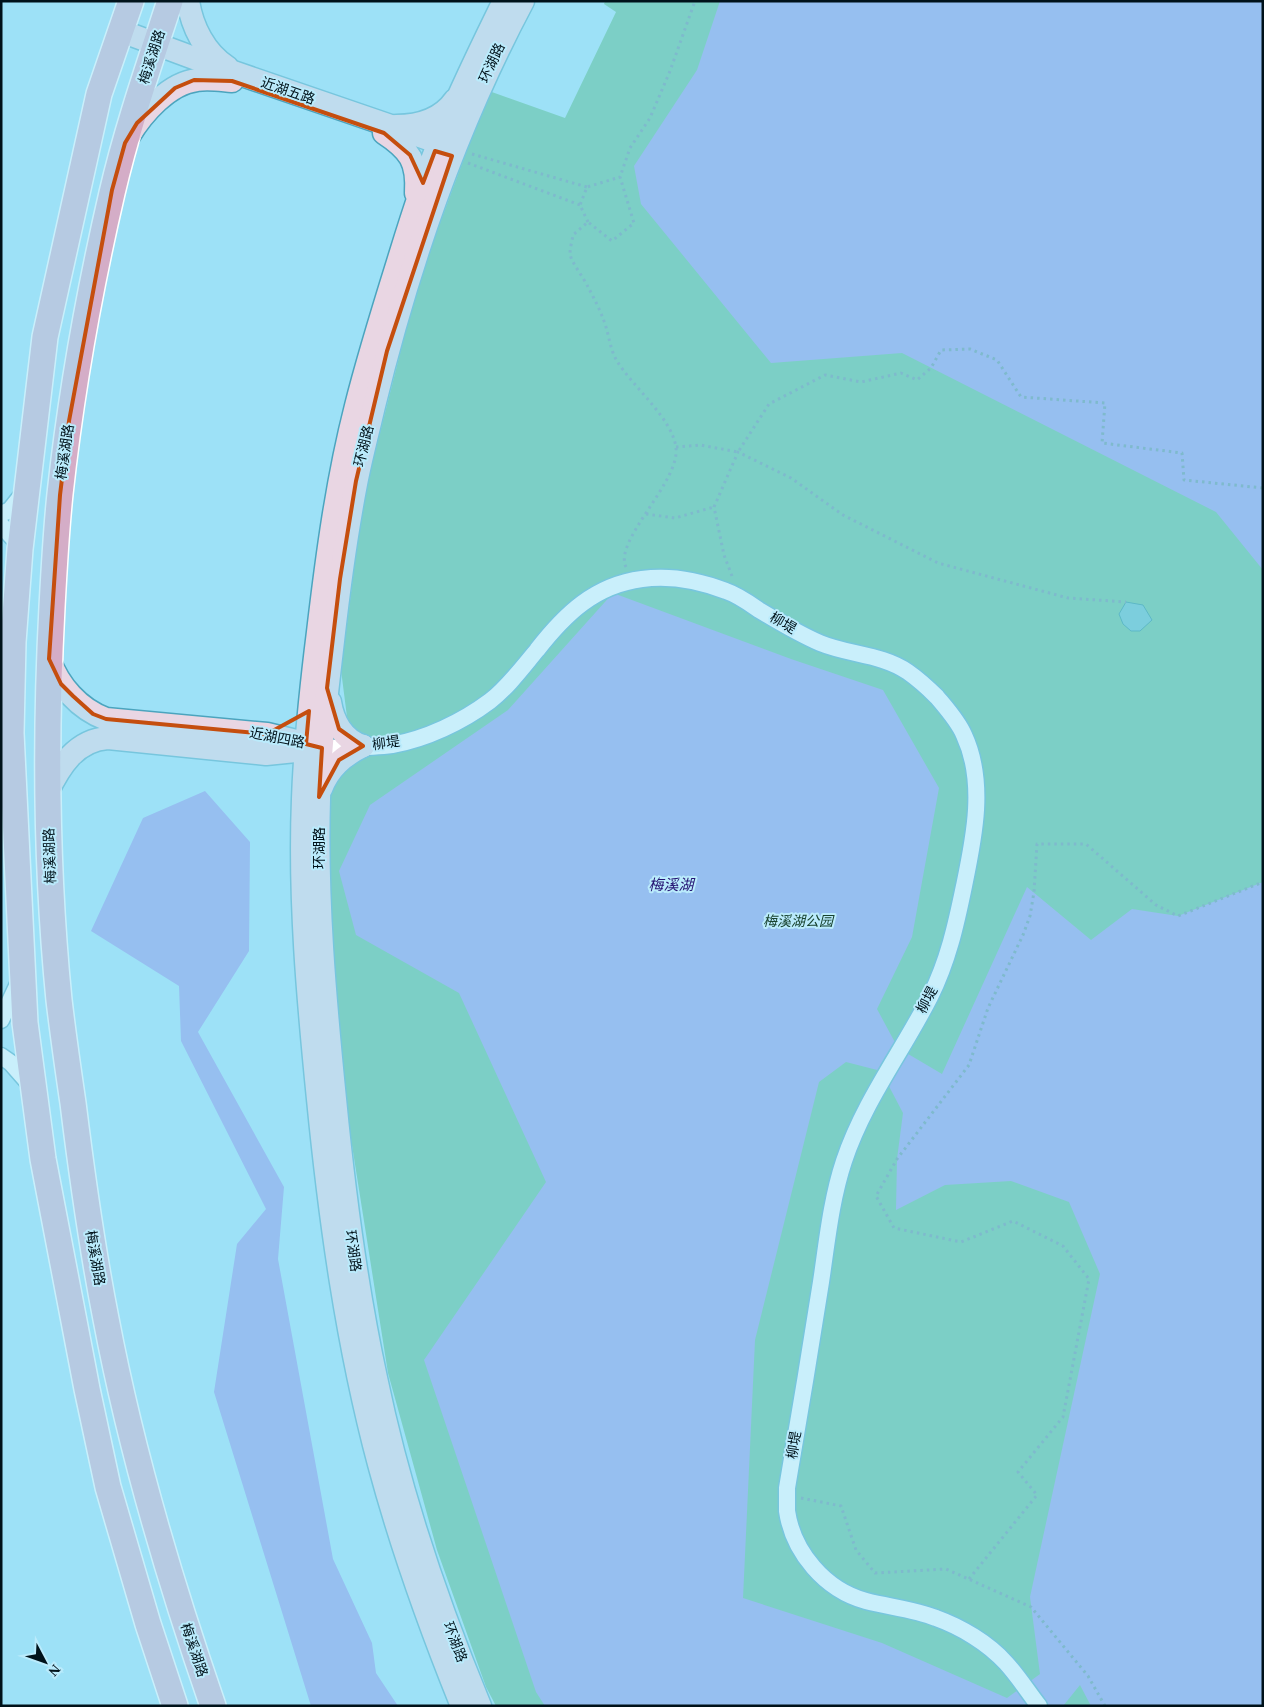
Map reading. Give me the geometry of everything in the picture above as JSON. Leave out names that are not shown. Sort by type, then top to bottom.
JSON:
[{"type":"main road","points":[[131,1],[99,94],[45,337],[20,549],[13,642],[11,733],[25,1022],[42,1160],[86,1389],[108,1487],[148,1624],[175,1706]]},
{"type":"main road","name":"梅溪湖路","points":[[170,1],[112,190],[87,310],[69,421],[60,496],[49,659],[47,793],[59,1000],[91,1233],[106,1320],[140,1469],[167,1568],[213,1706]]},
{"type":"main road","points":[[188,1],[190,15],[198,35],[209,51],[234,77]]},
{"type":"main road","name":"环湖路","points":[[462,1706],[425,1609],[380,1465],[361,1387],[345,1306],[331,1217],[312,1034],[303,896],[311,799],[312,747],[320,687],[356,480],[387,351],[431,211],[461,91],[504,1]]},
{"type":"main road","name":"环湖路","points":[[320,687],[329,545],[355,407],[373,342],[414,210],[445,150],[476,97],[523,1]]},
{"type":"main road","name":"近湖五路","points":[[120,36],[445,150]]},
{"type":"main road","points":[[125,143],[137,123],[153,104],[175,88],[194,80],[234,77]]},
{"type":"main road","points":[[386,129],[421,124],[438,117],[450,107],[461,91]]},
{"type":"main road","points":[[386,129],[410,155],[415,166],[417,179],[414,210]]},
{"type":"main road","name":"近湖四路","points":[[49,659],[61,684],[93,714],[106,719],[266,744]]},
{"type":"main road","points":[[320,687],[339,729],[354,744],[363,746],[339,760],[311,799],[287,768],[276,759],[266,744],[292,722],[320,687]]},
{"type":"main road","name":"近湖四路","points":[[47,793],[55,776],[72,754],[95,739],[312,747]]},
{"type":"main road","name":"环湖路","points":[[311,799],[326,1000],[341,1161],[357,1277],[376,1380],[398,1469],[427,1565],[480,1706]]},
{"type":"street","points":[[1,514],[10,510],[27,488]]},
{"type":"street","points":[[1,524],[20,549]]},
{"type":"street","name":"柳堤","points":[[312,747],[392,745],[424,736],[472,712],[492,700],[512,680],[564,618],[592,595],[634,580],[668,578],[691,581],[726,591],[824,645],[892,663],[908,672],[930,690],[942,704],[963,732],[971,754],[975,771],[974,839],[952,940],[942,969],[929,998],[879,1084],[856,1130],[844,1162],[836,1192],[787,1488],[788,1511],[797,1542],[804,1556],[814,1569],[830,1584],[864,1601],[936,1617],[966,1632],[994,1651],[1007,1664],[1038,1706]]},
{"type":"street","points":[[1,1020],[23,973]]},
{"type":"street","points":[[1,1056],[11,1063],[34,1089]]},
{"type":"path","points":[[445,150],[580,205],[588,222],[612,241],[634,223],[620,176],[630,148],[650,118],[670,71],[695,1]]},
{"type":"path","points":[[445,150],[587,187],[620,176]]},
{"type":"path","points":[[580,205],[587,187]]},
{"type":"path","points":[[588,222],[573,235],[570,255],[587,284],[604,321],[616,360],[668,424],[676,447],[674,465],[626,549],[625,563],[634,580]]},
{"type":"path","points":[[740,598],[724,555],[714,507],[738,452],[769,404],[825,375],[861,382],[902,373],[917,380],[931,368],[941,350],[970,349],[996,360],[1021,397],[1105,403],[1102,443],[1182,453],[1184,480],[1263,488]]},
{"type":"path","points":[[676,447],[700,445],[738,452],[791,478],[843,515],[938,563],[1068,598],[1126,602]]},
{"type":"path","points":[[646,514],[675,518],[714,507]]},
{"type":"path","points":[[969,1579],[1037,1495],[1018,1472],[1064,1417],[1089,1279],[1063,1246],[1013,1221],[961,1242],[894,1228],[876,1196],[897,1158],[968,1065],[988,1008],[1030,916],[1034,892],[1037,844],[1086,844],[1156,905],[1178,916],[1263,882]]},
{"type":"path","points":[[787,1496],[841,1506],[856,1550],[875,1573],[946,1569],[1031,1607],[1088,1676],[1105,1706]]},
{"type":"highlighted area","points":[[194,80],[232,81],[384,133],[410,155],[423,183],[435,151],[452,156],[387,351],[356,481],[340,579],[327,688],[339,729],[363,746],[339,760],[319,797],[322,748],[306,744],[309,711],[267,734],[106,719],[93,714],[61,684],[49,659],[60,495],[69,421],[112,190],[125,143],[137,123],[175,88]]},
{"type":"green space","name":"梅溪湖公园","points":[[605,1],[1263,1],[1263,1706],[496,1706],[486,1687],[437,1550],[388,1373],[345,1101],[327,885],[330,798],[354,729],[347,717],[341,670],[363,500],[418,282],[489,91],[565,118],[616,12],[604,4]]},
{"type":"water","points":[[720,1],[1263,1],[1263,570],[1216,512],[902,353],[771,363],[641,204],[634,166],[697,70]]},
{"type":"water","name":"梅溪湖","points":[[613,593],[791,659],[883,690],[939,788],[912,937],[877,1009],[898,1048],[942,1074],[1027,887],[1091,940],[1132,909],[1178,916],[1263,882],[1263,1706],[1091,1706],[1080,1685],[1063,1706],[545,1706],[536,1692],[424,1360],[546,1182],[459,993],[356,935],[339,871],[370,805],[508,710]],"holes":[[[846,1062],[881,1071],[903,1113],[897,1159],[896,1210],[945,1185],[1011,1181],[1069,1202],[1100,1274],[1030,1597],[1040,1674],[1007,1698],[882,1643],[743,1598],[755,1340],[819,1082]]]},
{"type":"water","points":[[205,791],[250,842],[249,951],[198,1032],[284,1187],[278,1259],[333,1559],[372,1643],[376,1673],[398,1706],[311,1706],[214,1392],[237,1244],[266,1209],[181,1041],[179,986],[91,931],[143,818]]},
{"type":"building","points":[[1126,602],[1143,605],[1152,620],[1140,631],[1131,631],[1123,624],[1119,614]]}]
